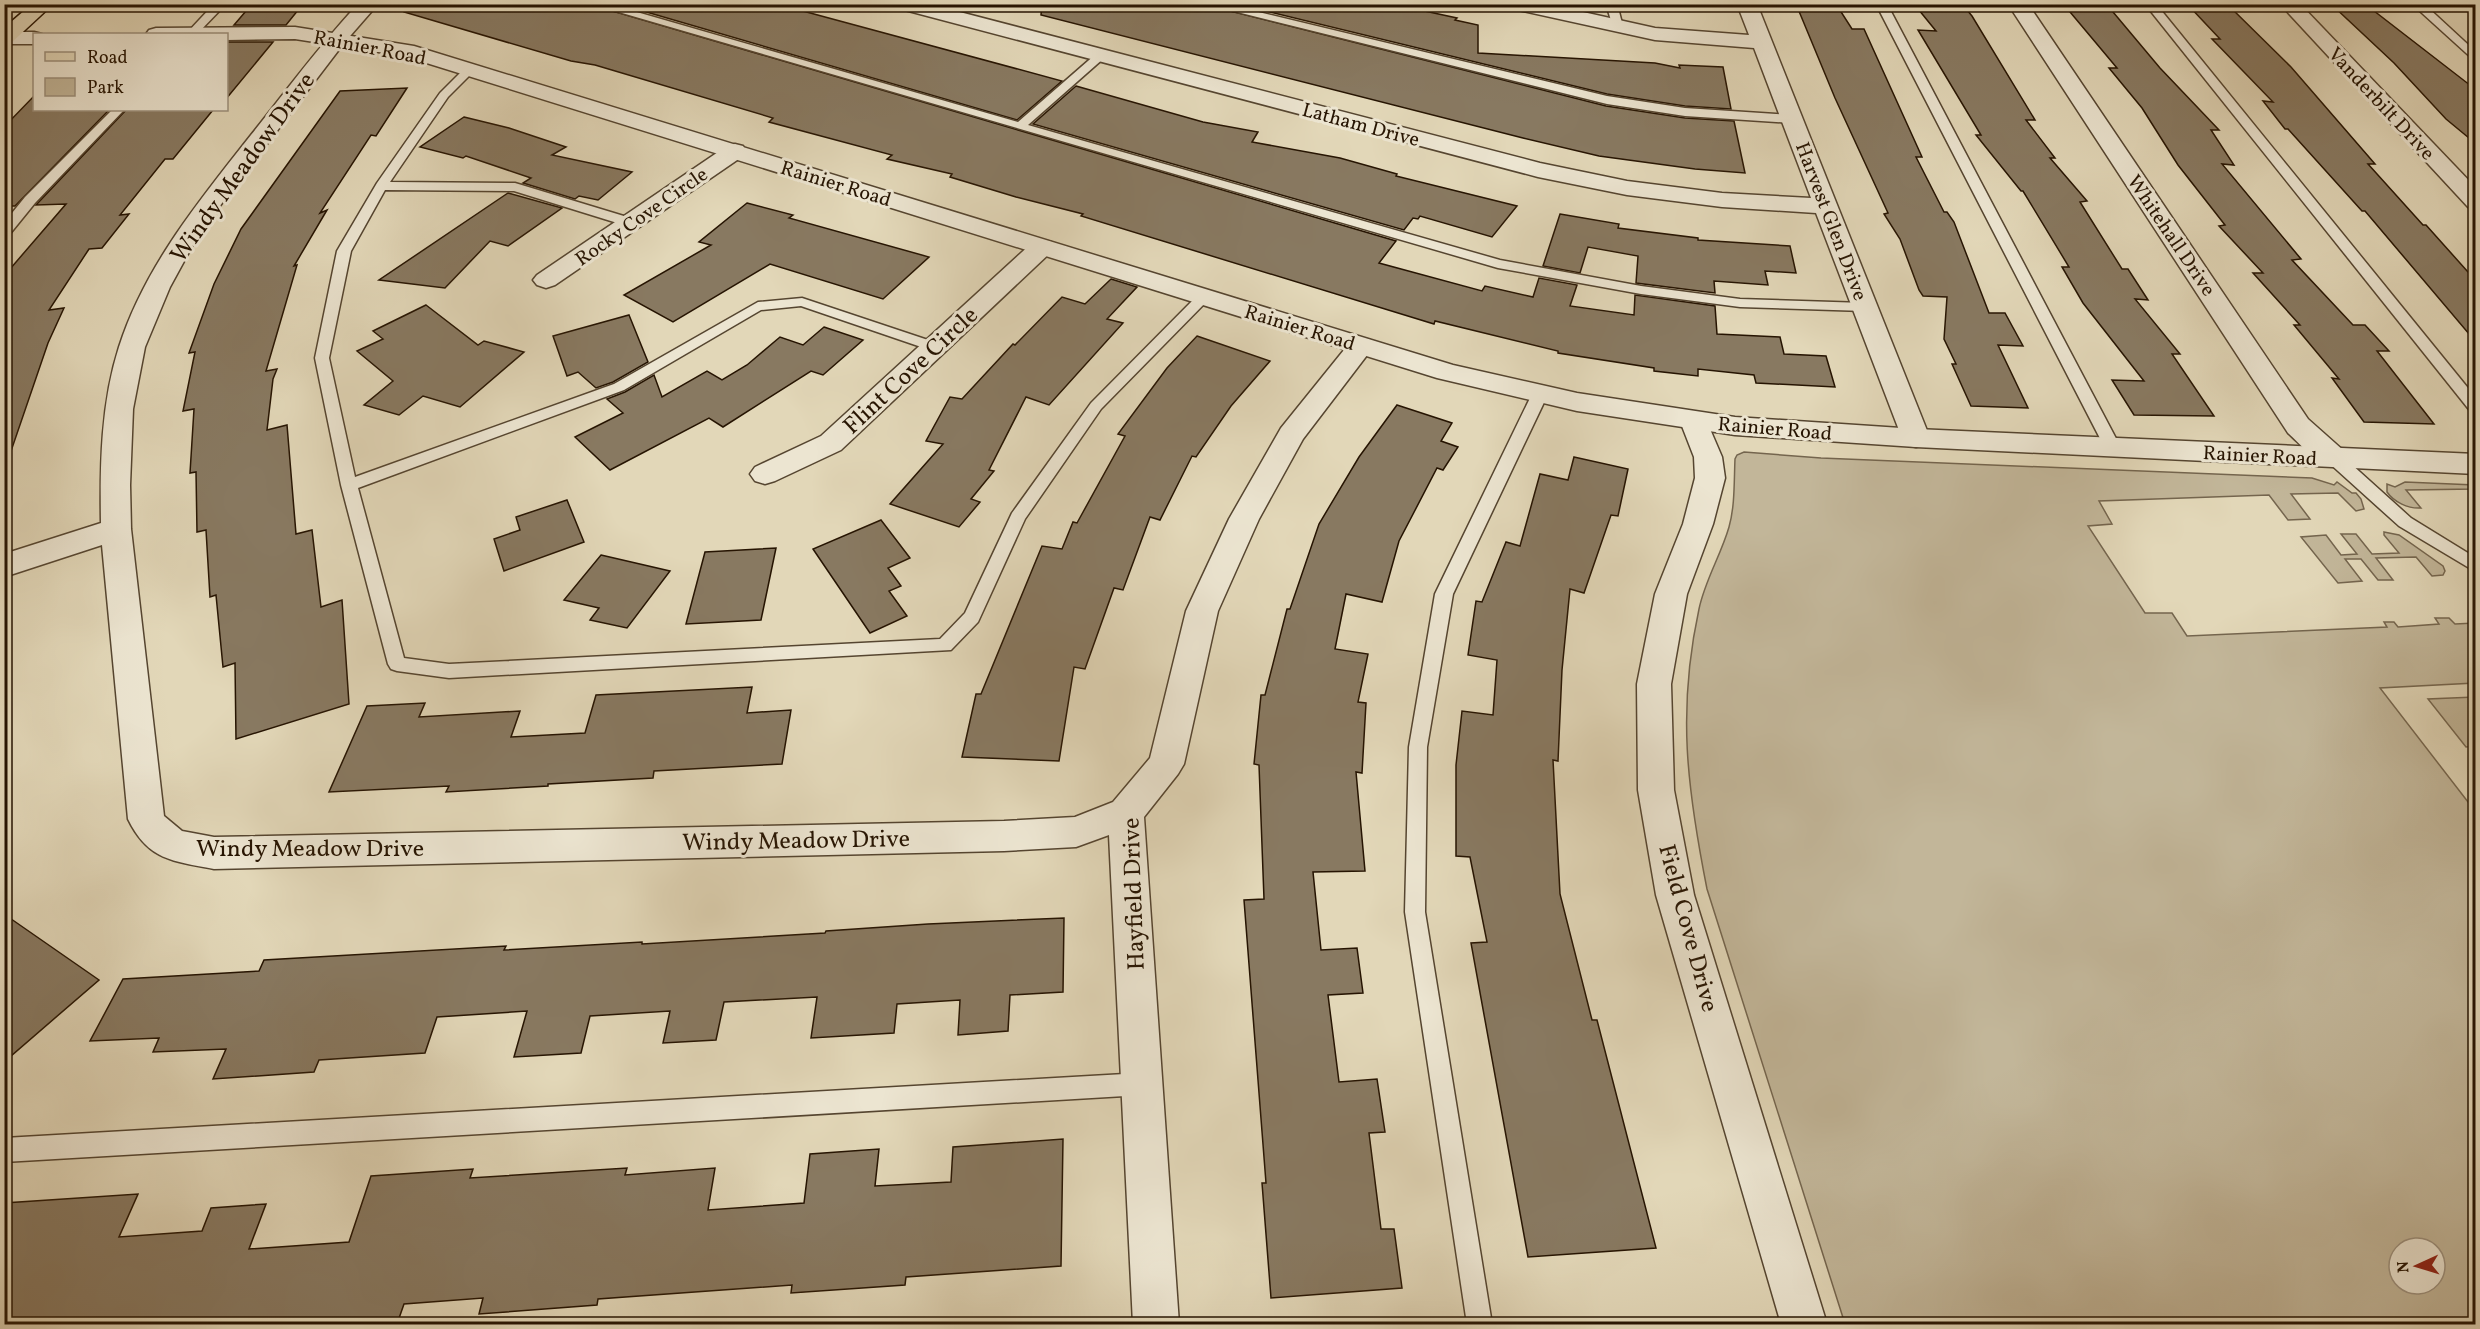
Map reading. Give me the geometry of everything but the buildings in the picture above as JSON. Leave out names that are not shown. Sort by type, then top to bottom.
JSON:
[{"type":"main road","points":[[5,39],[44,4]]},
{"type":"street","name":"Windy Meadow Drive","points":[[369,4],[337,39],[189,230],[157,287],[132,347],[118,409],[116,529],[146,819],[154,834],[172,845],[214,853],[1004,836],[1076,832],[1126,813]]},
{"type":"street","name":"Latham Drive","points":[[904,4],[1538,170],[1627,188],[1722,200],[1826,206]]},
{"type":"street","points":[[1518,4],[1655,34],[1761,42]]},
{"type":"street","name":"Harvest Glen Drive","points":[[1747,4],[1916,438]]},
{"type":"street","name":"Whitehall Drive","points":[[2018,4],[2298,426],[2334,458]]},
{"type":"street","name":"Vanderbilt Drive","points":[[2289,4],[2475,202]]},
{"type":"street","name":"Rainier Road","points":[[228,34],[295,33],[407,50],[1447,372],[1577,402],[1694,421],[1916,438],[2475,464]]},
{"type":"street","points":[[5,39],[33,38]]},
{"type":"street","name":"Rocky Cove Circle","points":[[546,280],[735,151]]},
{"type":"street","name":"Flint Cove Circle","points":[[765,474],[831,443],[1042,247]]},
{"type":"street","name":"Hayfield Drive","points":[[1156,1324],[1126,813],[1166,764],[1202,611],[1244,519],[1291,435],[1361,346]]},
{"type":"street","name":"Field Cove Drive","points":[[1694,421],[1708,457],[1710,478],[1698,524],[1671,594],[1654,684],[1656,790],[1675,895],[1804,1324]]},
{"type":"street","points":[[4,566],[116,529]]},
{"type":"lane","points":[[192,33],[221,4]]},
{"type":"lane","points":[[596,4],[1498,264],[1641,290],[1740,303],[1865,307]]},
{"type":"lane","points":[[1210,4],[1607,100],[1685,112],[1792,119]]},
{"type":"lane","points":[[1611,4],[1618,27]]},
{"type":"lane","points":[[1881,4],[2113,448]]},
{"type":"lane","points":[[2150,4],[2475,409]]},
{"type":"lane","points":[[2417,4],[2475,59]]},
{"type":"lane","points":[[1020,126],[1100,56]]},
{"type":"lane","points":[[470,69],[444,96],[381,186],[344,251],[322,358],[349,484],[397,664],[449,671],[945,645],[972,617],[1018,517],[1096,406],[1204,297]]},
{"type":"lane","points":[[4,232],[30,200],[117,111]]},
{"type":"lane","points":[[381,186],[515,187],[632,223]]},
{"type":"lane","points":[[349,484],[620,387],[758,306],[802,302],[935,347]]},
{"type":"lane","points":[[1479,1324],[1415,912],[1418,747],[1444,594],[1540,394]]},
{"type":"lane","points":[[2334,458],[2405,522],[2475,567]]},
{"type":"lane","points":[[4,1150],[1142,1084]]},
{"type":"green space","points":[[1744,452],[1821,458],[2312,478],[2334,485],[2337,482],[2352,493],[2356,493],[2364,509],[2356,511],[2338,493],[2291,494],[2310,519],[2288,520],[2269,495],[2099,501],[2112,524],[2088,526],[2145,613],[2172,613],[2187,636],[2387,627],[2384,622],[2394,622],[2398,627],[2439,624],[2435,618],[2449,618],[2455,624],[2475,623],[2475,683],[2380,688],[2475,811],[2475,1324],[1845,1324],[1707,889],[1694,817],[1687,749],[1688,681],[1692,646],[1702,598],[1731,519],[1737,455]]},
{"type":"green space","points":[[2405,482],[2475,485],[2475,489],[2406,490],[2421,508],[2416,508],[2402,504],[2387,492],[2387,484],[2395,487]]},
{"type":"green space","points":[[2384,532],[2399,535],[2443,566],[2445,571],[2443,575],[2432,576],[2416,557],[2376,558],[2393,580],[2378,580],[2361,559],[2345,559],[2362,581],[2338,583],[2301,537],[2326,535],[2341,555],[2357,554],[2341,534],[2356,534],[2372,554],[2399,553]]},
{"type":"green space","points":[[2475,697],[2475,746],[2466,747],[2428,699]]}]
